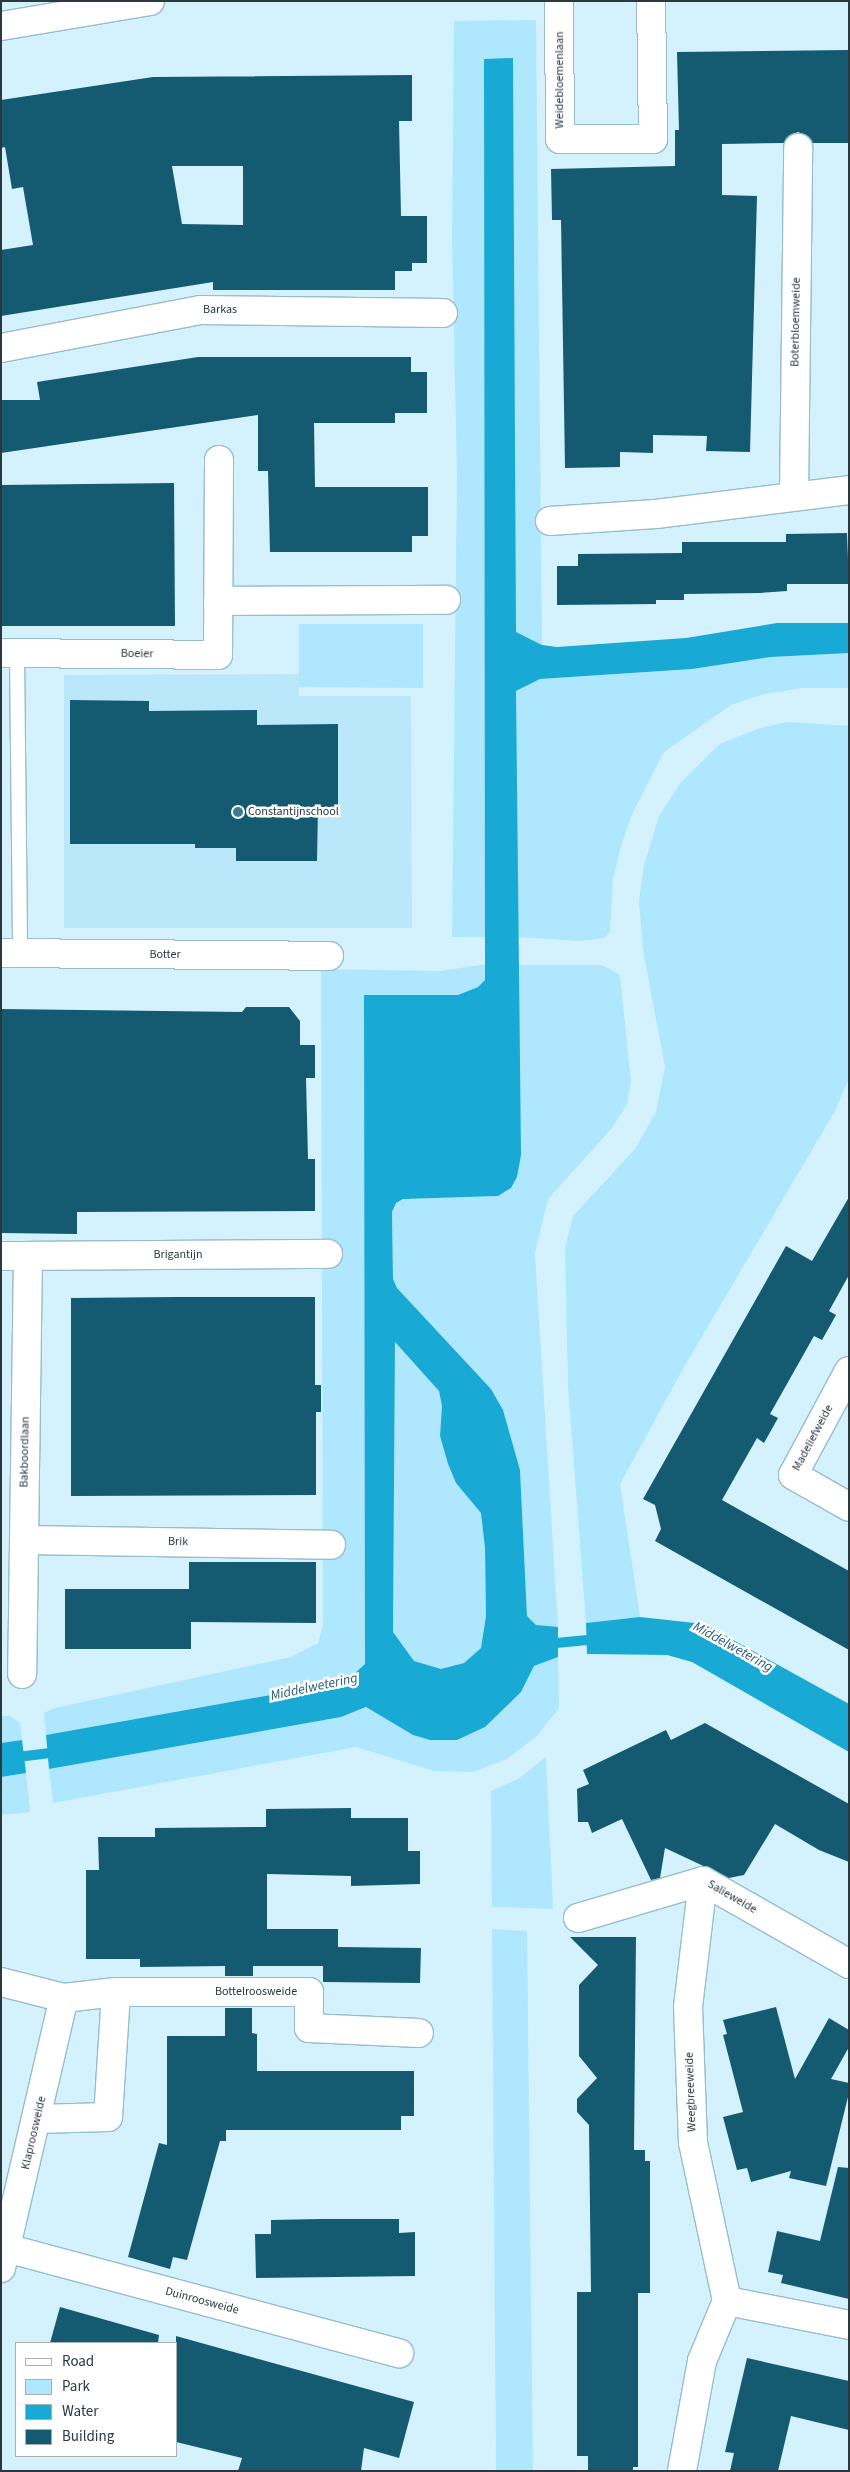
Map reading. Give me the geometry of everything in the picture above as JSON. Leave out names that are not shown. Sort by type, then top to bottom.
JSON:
[{"type":"street","points":[[1,26],[109,5],[150,1]]},
{"type":"street","name":"Weidebloemenlaan","points":[[560,1],[560,139],[653,139],[651,1]]},
{"type":"street","name":"Boterbloemweide","points":[[794,495],[798,148]]},
{"type":"street","name":"Barkas","points":[[1,348],[200,310],[443,313]]},
{"type":"street","name":"Boeier","points":[[9,653],[218,655],[220,460]]},
{"type":"street","points":[[550,521],[656,514],[794,495],[849,490]]},
{"type":"street","points":[[218,600],[446,600]]},
{"type":"street","name":"Botter","points":[[10,953],[329,956]]},
{"type":"street","name":"Brigantijn","points":[[14,1256],[328,1254]]},
{"type":"street","name":"Bakboordlaan","points":[[14,1256],[24,1540],[22,1674]]},
{"type":"street","name":"Madeliefweide","points":[[849,1372],[793,1475],[849,1507]]},
{"type":"street","name":"Brik","points":[[24,1540],[331,1545]]},
{"type":"street","name":"Salieweide","points":[[578,1918],[703,1881],[849,1964]]},
{"type":"street","name":"Weegbreeweide","points":[[703,1881],[688,2007],[693,2143],[727,2301]]},
{"type":"street","points":[[1,1982],[64,1998]]},
{"type":"street","points":[[38,2119],[108,2117],[116,1992]]},
{"type":"street","name":"Bottelroosweide","points":[[64,1998],[116,1992],[309,1992],[309,2028],[419,2033]]},
{"type":"street","name":"Klaproosweide","points":[[4,2258],[38,2119],[64,1998]]},
{"type":"street","name":"Duinroosweide","points":[[4,2258],[399,2353]]},
{"type":"street","points":[[682,2471],[702,2361],[727,2301],[849,2325]]},
{"type":"lane","points":[[9,653],[10,953]]},
{"type":"shaded area","name":"Constantijnschool","points":[[299,674],[299,696],[411,696],[412,928],[64,928],[64,675]]},
{"type":"green space","points":[[536,20],[542,645],[515,632],[513,59],[484,59],[485,937],[452,937],[457,476],[452,239],[454,21]]},
{"type":"green space","points":[[299,624],[423,624],[423,688],[299,687]]},
{"type":"green space","points":[[849,653],[849,688],[803,688],[765,694],[731,705],[664,752],[633,812],[621,846],[613,880],[610,932],[604,938],[580,941],[516,937],[516,691],[540,679],[692,669],[771,657]]},
{"type":"green space","points":[[788,722],[849,726],[849,1078],[835,1111],[684,1367],[620,1484],[640,1617],[586,1623],[568,1385],[565,1248],[573,1216],[635,1149],[656,1112],[665,1067],[643,950],[639,901],[644,865],[659,816],[681,782],[720,744],[760,728]]},
{"type":"green space","points":[[486,964],[485,980],[478,987],[458,995],[365,995],[365,1664],[353,1675],[332,1684],[46,1735],[44,1713],[55,1708],[291,1657],[318,1643],[323,1626],[321,969],[441,971]]},
{"type":"green space","points":[[518,965],[602,965],[620,975],[631,1081],[627,1104],[612,1128],[548,1199],[535,1253],[558,1627],[547,1628],[536,1625],[527,1616],[520,1470],[491,1389],[397,1288],[393,1279],[392,1212],[396,1203],[403,1199],[498,1196],[511,1188],[517,1177]]},
{"type":"green space","points":[[395,1342],[439,1391],[442,1406],[440,1436],[448,1464],[456,1483],[481,1513],[485,1548],[486,1616],[481,1648],[464,1663],[441,1669],[414,1661],[393,1632]]},
{"type":"green space","points":[[558,1657],[559,1708],[537,1736],[507,1759],[473,1772],[434,1771],[356,1747],[53,1803],[49,1769],[341,1717],[366,1707],[413,1735],[521,1692],[534,1666]]},
{"type":"green space","points":[[1,1716],[10,1716],[20,1723],[22,1740],[1,1743]]},
{"type":"green space","points":[[546,1757],[553,1909],[492,1907],[491,1791],[518,1779]]},
{"type":"green space","points":[[26,1773],[30,1812],[1,1815],[1,1777]]},
{"type":"green space","points":[[492,1929],[527,1931],[533,2471],[496,2471]]},
{"type":"water","points":[[513,58],[516,632],[542,645],[557,647],[686,638],[777,623],[849,623],[849,653],[771,657],[692,669],[540,679],[516,691],[521,1155],[517,1177],[511,1188],[498,1196],[403,1199],[396,1203],[392,1212],[393,1279],[397,1288],[491,1389],[503,1410],[520,1470],[527,1616],[536,1625],[558,1627],[558,1657],[534,1666],[521,1692],[485,1727],[457,1740],[430,1740],[413,1735],[366,1707],[341,1717],[49,1769],[46,1735],[332,1684],[353,1675],[365,1664],[364,995],[458,995],[478,987],[485,980],[484,59]],"holes":[[[395,1342],[439,1391],[442,1406],[440,1436],[448,1464],[456,1483],[481,1513],[485,1548],[486,1616],[481,1648],[464,1663],[441,1669],[414,1661],[393,1632]]]},
{"type":"water","points":[[640,1617],[704,1624],[849,1704],[849,1752],[692,1662],[667,1655],[587,1654],[586,1623]]},
{"type":"water","points":[[22,1740],[26,1773],[1,1777],[1,1743]]},
{"type":"building","points":[[849,50],[849,143],[812,143],[806,135],[798,132],[790,135],[784,143],[722,144],[722,195],[757,196],[750,452],[706,451],[707,436],[653,435],[653,453],[620,452],[620,467],[565,468],[561,220],[552,220],[551,169],[675,166],[675,130],[679,130],[677,52]]},
{"type":"building","points":[[412,75],[412,121],[399,121],[401,216],[427,216],[427,263],[412,263],[412,271],[395,271],[395,290],[213,290],[213,282],[1,316],[1,250],[33,245],[23,187],[12,189],[5,147],[1,148],[1,100],[153,77]],"holes":[[[172,166],[243,166],[243,225],[182,224]]]},
{"type":"building","points":[[198,357],[411,357],[411,372],[427,372],[427,413],[395,413],[395,423],[314,423],[315,487],[428,487],[428,536],[412,536],[412,552],[270,552],[268,471],[258,471],[258,415],[1,453],[1,400],[40,400],[37,382]]},
{"type":"building","points":[[174,483],[175,626],[1,626],[1,485]]},
{"type":"building","points":[[847,533],[849,584],[787,584],[787,591],[684,594],[684,600],[656,600],[656,604],[557,605],[557,566],[578,566],[578,554],[682,553],[682,542],[786,542],[786,534]]},
{"type":"building","points":[[70,700],[149,701],[149,711],[257,710],[257,725],[338,724],[338,807],[318,807],[317,861],[236,861],[236,848],[195,848],[195,844],[70,844]]},
{"type":"building","points":[[246,1007],[289,1007],[300,1021],[300,1045],[315,1045],[315,1078],[306,1078],[308,1159],[315,1159],[315,1211],[77,1212],[77,1234],[1,1233],[1,1009],[242,1012]]},
{"type":"building","points":[[849,1197],[849,1275],[829,1311],[836,1315],[822,1340],[814,1336],[770,1414],[778,1418],[764,1443],[757,1438],[722,1500],[849,1571],[849,1650],[655,1541],[661,1529],[655,1505],[643,1499],[786,1246],[812,1261]]},
{"type":"building","points":[[315,1297],[315,1385],[321,1385],[321,1412],[316,1412],[316,1495],[71,1496],[71,1298]]},
{"type":"building","points":[[189,1562],[316,1562],[316,1623],[191,1622],[191,1649],[65,1649],[65,1589],[189,1589]]},
{"type":"building","points":[[705,1723],[849,1804],[849,1862],[819,1850],[775,1824],[744,1875],[729,1878],[665,1848],[660,1878],[651,1880],[622,1819],[592,1833],[588,1822],[578,1822],[577,1789],[589,1784],[583,1770],[666,1730],[671,1740]]},
{"type":"building","points":[[351,1808],[351,1818],[408,1818],[408,1851],[420,1851],[420,1884],[351,1886],[351,1876],[267,1874],[267,1929],[338,1929],[338,1947],[421,1948],[420,1983],[323,1982],[323,1966],[253,1966],[253,1976],[225,1976],[225,1966],[140,1967],[140,1959],[86,1959],[86,1870],[99,1870],[98,1837],[155,1837],[155,1828],[266,1827],[266,1809]]},
{"type":"building","points":[[570,1937],[636,1937],[634,2150],[645,2150],[645,2161],[650,2161],[650,2293],[638,2293],[638,2467],[633,2467],[633,2471],[588,2471],[588,2456],[577,2456],[577,2292],[591,2292],[589,2125],[577,2112],[577,2099],[597,2078],[579,2056],[579,1985],[598,1965]]},
{"type":"building","points":[[776,2007],[795,2079],[829,2018],[849,2030],[849,2047],[831,2079],[849,2083],[849,2093],[826,2186],[789,2178],[791,2171],[751,2182],[747,2168],[737,2170],[723,2117],[743,2112],[723,2035],[727,2034],[723,2020]]},
{"type":"building","points":[[225,2008],[252,2008],[252,2033],[257,2034],[257,2071],[414,2071],[414,2116],[401,2116],[401,2130],[226,2130],[226,2141],[220,2141],[187,2260],[173,2257],[170,2269],[128,2257],[159,2143],[167,2145],[167,2036],[225,2036]]},
{"type":"building","points":[[838,2167],[849,2168],[849,2299],[781,2283],[783,2275],[768,2272],[777,2231],[820,2241]]},
{"type":"building","points":[[399,2219],[399,2233],[415,2232],[415,2276],[256,2278],[255,2234],[271,2234],[271,2220]]},
{"type":"building","points":[[60,2307],[159,2335],[158,2342],[50,2342]]},
{"type":"building","points":[[176,2336],[414,2402],[399,2458],[364,2448],[361,2471],[238,2471],[242,2458],[178,2442],[178,2342],[176,2342]]},
{"type":"building","points":[[747,2358],[849,2381],[849,2430],[791,2416],[778,2471],[730,2471],[734,2453],[725,2452]]},
{"type":"waterway","name":"Middelwetering","points":[[546,1644],[598,1639]]},
{"type":"waterway","name":"Middelwetering","points":[[1,1759],[59,1752]]},
{"type":"place","name":"Constantijnschool","points":[[238,812]]}]
